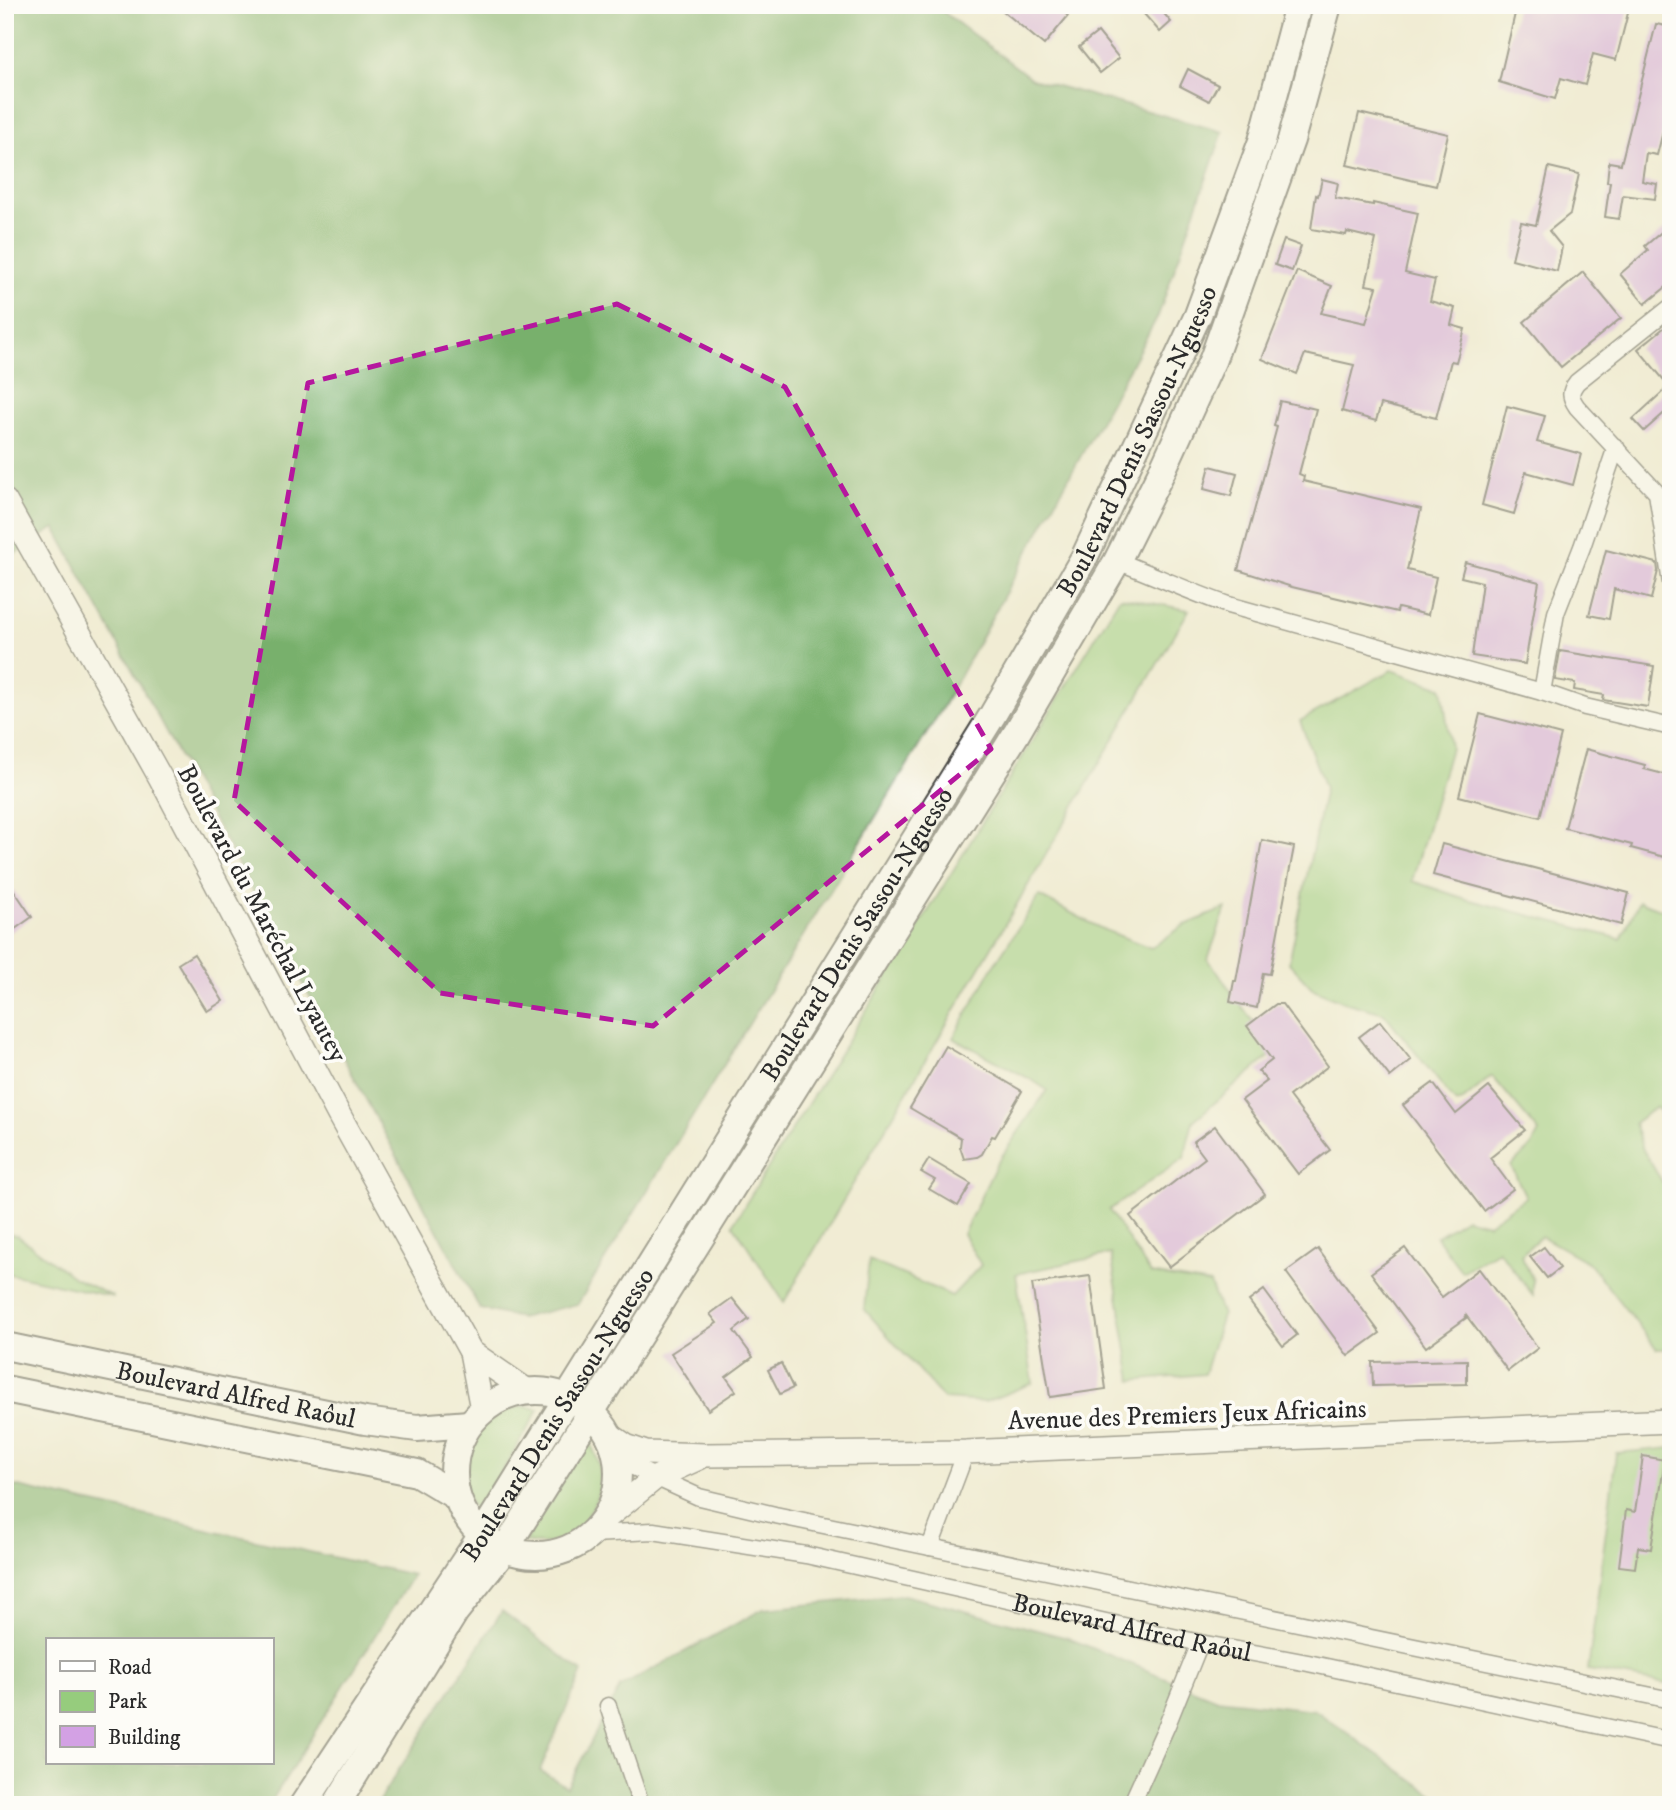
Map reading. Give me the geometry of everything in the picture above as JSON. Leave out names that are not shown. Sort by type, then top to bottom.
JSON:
[{"type":"main road","name":"Boulevard Denis Sassou-Nguesso","points":[[303,1805],[482,1535],[992,716],[1084,558],[1198,315],[1262,141],[1298,5]]},
{"type":"main road","name":"Boulevard Denis Sassou-Nguesso","points":[[336,1805],[455,1612],[505,1549],[1016,734],[1117,561],[1213,359],[1292,139],[1328,5]]},
{"type":"main road","name":"Boulevard Alfred Raôul","points":[[5,1346],[365,1421],[417,1428],[476,1417]]},
{"type":"main road","name":"Boulevard Alfred Raôul","points":[[5,1389],[417,1473],[457,1497]]},
{"type":"main road","points":[[526,1390],[568,1396],[591,1411],[610,1435],[618,1460],[614,1500],[599,1526],[573,1547],[551,1554],[527,1555],[505,1549],[482,1535],[467,1517],[457,1497],[453,1472],[457,1447],[476,1417],[503,1397],[526,1390]]},
{"type":"street","points":[[1671,307],[1577,382],[1571,390],[1571,397],[1577,407],[1657,493],[1671,583]]},
{"type":"street","points":[[1542,692],[1556,613],[1616,447]]},
{"type":"street","points":[[1657,493],[1671,482]]},
{"type":"street","name":"Boulevard du Maréchal Lyautey","points":[[5,501],[160,777],[339,1115],[471,1352],[476,1417]]},
{"type":"street","points":[[1117,561],[1228,605],[1586,706],[1671,727]]},
{"type":"street","name":"Boulevard du Maréchal Lyautey","points":[[471,1352],[526,1390]]},
{"type":"street","name":"Avenue des Premiers Jeux Africains","points":[[610,1435],[626,1446],[646,1453],[705,1455],[966,1451],[1671,1422]]},
{"type":"street","points":[[930,1547],[966,1451]]},
{"type":"street","name":"Avenue des Premiers Jeux Africains","points":[[599,1526],[655,1478],[705,1455]]},
{"type":"street","name":"Boulevard Alfred Raôul","points":[[618,1460],[699,1497],[1671,1700]]},
{"type":"street","name":"Boulevard Alfred Raôul","points":[[599,1526],[757,1546],[1200,1643],[1308,1663],[1671,1741]]},
{"type":"street","points":[[1131,1805],[1200,1643]]},
{"type":"street","points":[[608,1706],[641,1805]]},
{"type":"highlighted area","points":[[617,304],[785,387],[991,749],[653,1026],[440,993],[234,801],[308,383]]},
{"type":"green space","points":[[5,5],[934,5],[1032,79],[1223,132],[1158,316],[941,710],[578,1304],[520,1318],[480,1309],[55,528],[5,560]]},
{"type":"green space","points":[[1120,597],[1189,610],[784,1302],[733,1224]]},
{"type":"green space","points":[[1392,670],[1442,688],[1451,748],[1412,881],[1466,899],[1621,939],[1639,901],[1671,913],[1671,954],[1666,958],[1671,968],[1671,1128],[1656,1107],[1634,1123],[1643,1150],[1671,1196],[1671,1349],[1657,1349],[1589,1263],[1541,1236],[1521,1255],[1533,1280],[1533,1295],[1498,1250],[1462,1272],[1436,1237],[1466,1218],[1488,1224],[1526,1197],[1511,1166],[1531,1147],[1539,1132],[1492,1076],[1456,1103],[1384,1013],[1347,1003],[1313,989],[1289,963],[1325,788],[1300,721]]},
{"type":"green space","points":[[1039,896],[1102,929],[1151,948],[1183,926],[1226,908],[1208,959],[1275,1052],[1193,1121],[1184,1158],[1109,1210],[1151,1274],[1210,1284],[1222,1315],[1204,1374],[1132,1381],[1111,1254],[1016,1274],[1033,1383],[985,1402],[944,1399],[864,1309],[869,1260],[952,1296],[981,1265],[963,1234],[996,1165],[1047,1090],[953,1038],[994,965]]},
{"type":"green space","points":[[5,1232],[18,1236],[74,1278],[114,1297],[5,1273]]},
{"type":"green space","points":[[522,1406],[539,1409],[478,1513],[469,1502],[465,1489],[464,1466],[467,1453],[478,1432],[487,1423]]},
{"type":"green space","points":[[588,1439],[596,1454],[600,1482],[598,1494],[587,1517],[569,1534],[558,1540],[546,1544],[524,1542]]},
{"type":"green space","points":[[1671,1448],[1671,1685],[1588,1670],[1616,1453]]},
{"type":"green space","points":[[5,1484],[413,1575],[269,1805],[5,1805]]},
{"type":"green space","points":[[904,1595],[1068,1638],[1217,1699],[1315,1710],[1448,1805],[376,1805],[502,1611],[582,1672],[540,1770],[567,1787],[620,1687],[763,1609]]},
{"type":"building","points":[[996,5],[1056,5],[1068,16],[1044,45]]},
{"type":"building","points":[[1136,5],[1157,5],[1171,22],[1160,32]]},
{"type":"building","points":[[1517,5],[1630,5],[1616,60],[1593,54],[1585,85],[1561,78],[1555,99],[1499,82]]},
{"type":"building","points":[[1656,24],[1671,27],[1671,100],[1657,155],[1646,153],[1642,181],[1657,184],[1655,199],[1623,195],[1619,219],[1605,217],[1610,182],[1607,182],[1609,162],[1621,164]]},
{"type":"building","points":[[1098,32],[1119,58],[1100,73],[1079,47]]},
{"type":"building","points":[[1188,69],[1218,85],[1209,101],[1180,86]]},
{"type":"building","points":[[1359,113],[1448,134],[1436,186],[1347,165]]},
{"type":"building","points":[[1549,167],[1579,174],[1570,214],[1549,231],[1562,247],[1557,271],[1512,259],[1521,222],[1536,225]]},
{"type":"building","points":[[1322,179],[1338,183],[1335,198],[1418,213],[1405,273],[1435,280],[1430,301],[1455,308],[1451,325],[1465,329],[1456,362],[1451,361],[1436,418],[1381,404],[1376,421],[1342,411],[1354,365],[1305,354],[1297,374],[1262,359],[1297,271],[1332,286],[1321,313],[1366,323],[1377,287],[1366,285],[1376,239],[1347,232],[1346,235],[1311,229],[1316,195],[1318,196]]},
{"type":"building","points":[[1671,224],[1671,283],[1645,304],[1620,274],[1648,250],[1645,246]]},
{"type":"building","points":[[1284,240],[1301,246],[1292,271],[1275,265]]},
{"type":"building","points":[[1583,272],[1621,318],[1561,367],[1524,322]]},
{"type":"building","points":[[1671,322],[1671,407],[1644,431],[1633,419],[1669,386],[1638,349]]},
{"type":"building","points":[[1280,401],[1316,409],[1299,474],[1304,476],[1303,481],[1421,509],[1407,570],[1436,577],[1428,615],[1398,608],[1397,612],[1292,587],[1238,570],[1277,427],[1274,426]]},
{"type":"building","points":[[1507,406],[1545,416],[1537,442],[1581,454],[1573,485],[1526,472],[1514,514],[1482,505]]},
{"type":"building","points":[[1210,466],[1237,473],[1231,496],[1204,489]]},
{"type":"building","points":[[1606,550],[1657,563],[1658,571],[1651,599],[1614,589],[1609,619],[1589,615]]},
{"type":"building","points":[[1465,562],[1539,582],[1525,664],[1472,656],[1482,582],[1461,577]]},
{"type":"building","points":[[1560,651],[1654,666],[1648,707],[1603,700],[1604,695],[1574,690],[1575,683],[1555,680]]},
{"type":"building","points":[[1480,714],[1561,735],[1540,817],[1459,796]]},
{"type":"building","points":[[1586,749],[1645,765],[1644,769],[1671,776],[1671,846],[1668,858],[1631,848],[1632,845],[1565,828]]},
{"type":"building","points":[[1262,840],[1294,847],[1270,974],[1263,973],[1257,1008],[1230,1002]]},
{"type":"building","points":[[1442,844],[1629,893],[1621,925],[1433,875]]},
{"type":"building","points":[[5,877],[32,917],[5,936]]},
{"type":"building","points":[[194,954],[223,1001],[207,1011],[178,964]]},
{"type":"building","points":[[1276,1004],[1282,1004],[1328,1066],[1289,1096],[1330,1150],[1298,1174],[1242,1100],[1267,1081],[1258,1071],[1272,1060],[1247,1026]]},
{"type":"building","points":[[1380,1021],[1411,1060],[1390,1077],[1359,1037]]},
{"type":"building","points":[[946,1046],[1022,1091],[995,1137],[992,1136],[982,1154],[977,1157],[964,1159],[960,1147],[961,1138],[910,1108]]},
{"type":"building","points":[[1433,1083],[1456,1114],[1489,1087],[1525,1130],[1490,1158],[1513,1189],[1484,1211],[1403,1105]]},
{"type":"building","points":[[1215,1126],[1265,1194],[1169,1267],[1130,1216],[1205,1158],[1193,1142]]},
{"type":"building","points":[[929,1159],[971,1184],[958,1206],[929,1189],[935,1180],[921,1172]]},
{"type":"building","points":[[1544,1247],[1560,1268],[1547,1278],[1530,1257]]},
{"type":"building","points":[[1405,1248],[1442,1297],[1479,1269],[1538,1348],[1508,1371],[1465,1314],[1466,1318],[1426,1347],[1371,1273]]},
{"type":"building","points":[[1318,1249],[1380,1333],[1348,1356],[1286,1272]]},
{"type":"building","points":[[1090,1276],[1106,1389],[1050,1397],[1032,1284]]},
{"type":"building","points":[[1264,1290],[1297,1335],[1283,1346],[1249,1301]]},
{"type":"building","points":[[732,1298],[749,1319],[734,1331],[753,1357],[726,1377],[736,1391],[708,1410],[671,1353],[717,1323],[710,1314]]},
{"type":"building","points":[[1467,1360],[1467,1384],[1373,1386],[1372,1362]]},
{"type":"building","points":[[781,1363],[793,1388],[780,1394],[768,1370]]},
{"type":"building","points":[[1643,1456],[1665,1460],[1651,1549],[1638,1547],[1635,1568],[1619,1566],[1626,1510],[1635,1512]]}]
